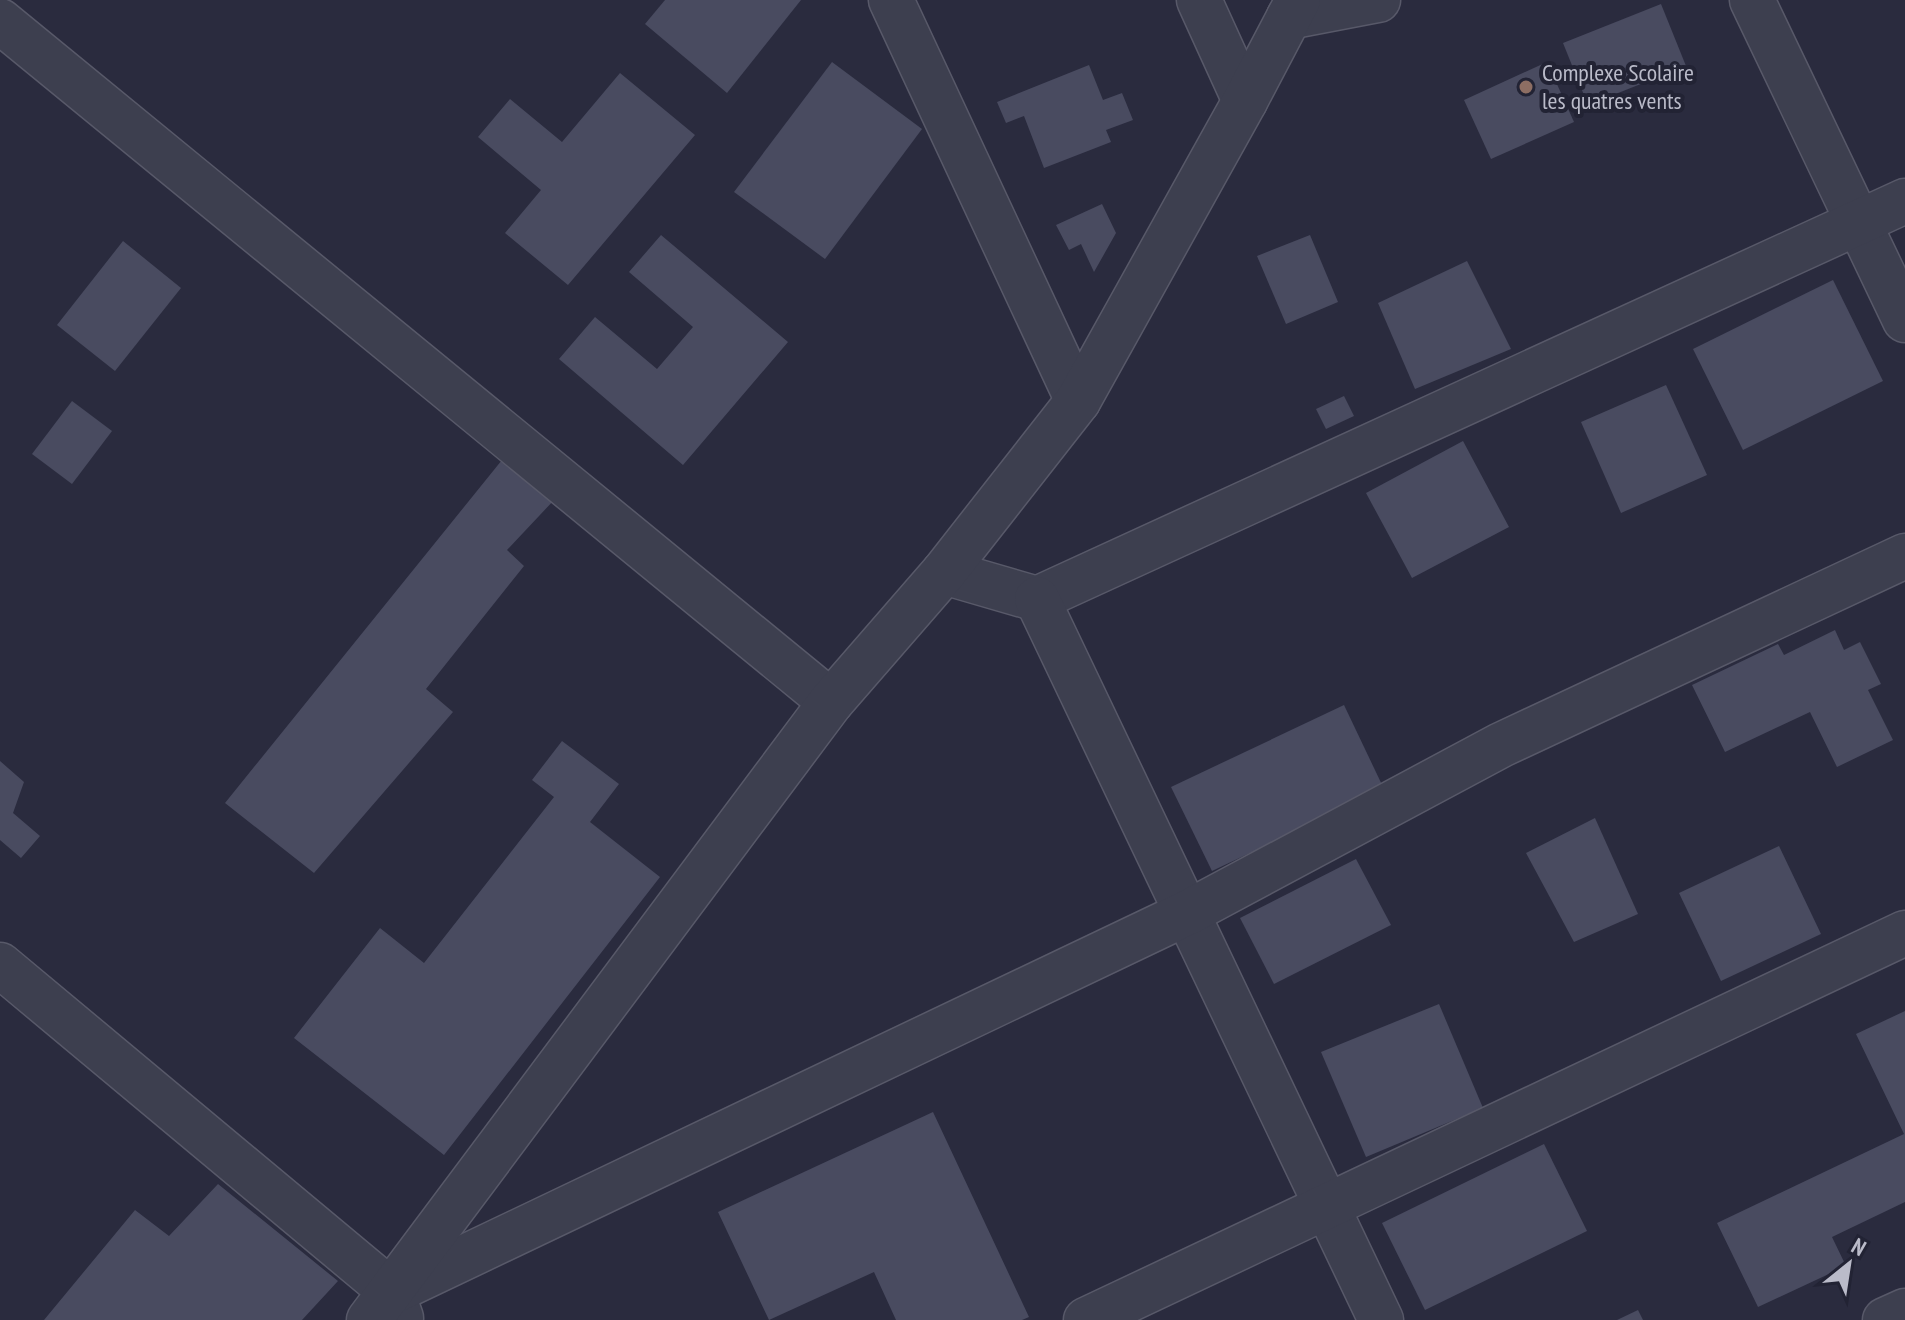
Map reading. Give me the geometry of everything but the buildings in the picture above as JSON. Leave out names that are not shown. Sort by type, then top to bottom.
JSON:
[{"type":"street","points":[[891,0],[1078,401]]},
{"type":"street","points":[[1199,0],[1245,101]]},
{"type":"street","points":[[388,1311],[831,702],[944,572],[1078,401],[1293,9],[1378,0]]},
{"type":"street","points":[[1752,0],[1905,320]]},
{"type":"street","points":[[0,21],[831,702]]},
{"type":"street","points":[[944,572],[1037,599],[1905,201]]},
{"type":"street","points":[[388,1311],[1187,913],[1501,745],[1905,556]]},
{"type":"street","points":[[1037,599],[1381,1320]]},
{"type":"street","points":[[1086,1320],[1905,933]]},
{"type":"street","points":[[0,965],[388,1311]]},
{"type":"street","points":[[1885,1320],[1905,1311]]},
{"type":"place","name":"Complexe Scolaire les quatres vents","points":[[1526,87]]}]
